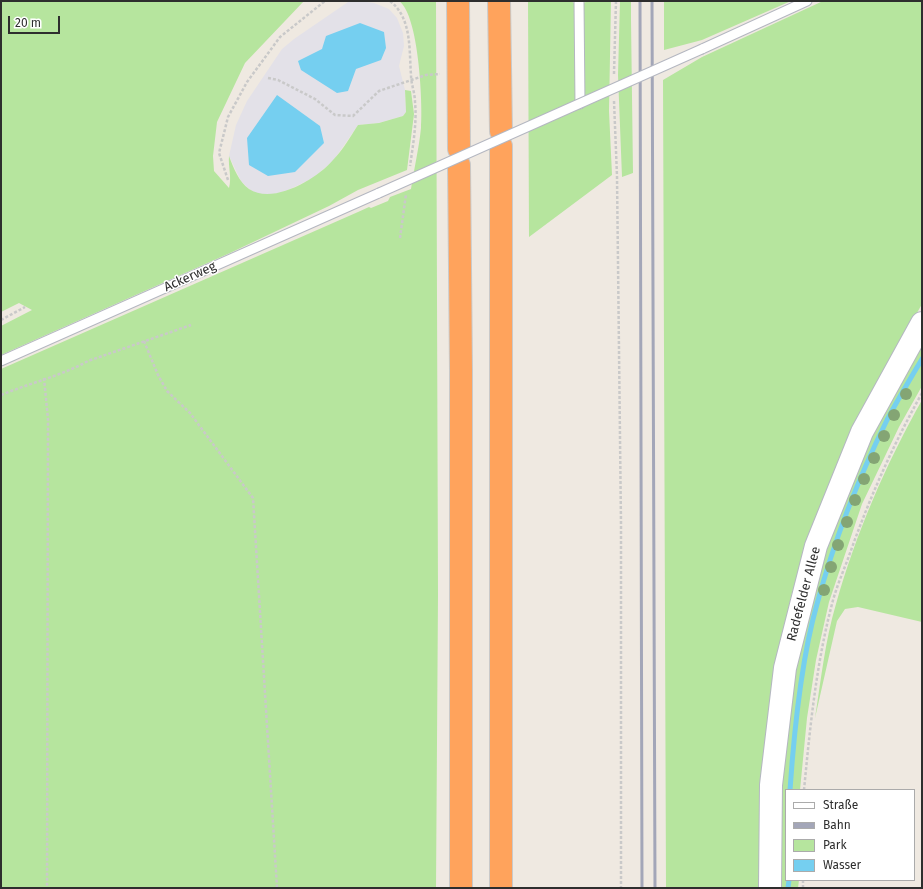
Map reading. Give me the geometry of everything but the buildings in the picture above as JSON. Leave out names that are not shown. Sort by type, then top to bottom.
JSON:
[{"type":"highway","points":[[458,1],[461,370],[461,888]]},
{"type":"highway","points":[[499,1],[501,138],[500,888]]},
{"type":"main road","name":"Radefelder Allee","points":[[770,888],[771,785],[785,668],[816,546],[862,432],[922,322]]},
{"type":"lane","points":[[579,1],[580,104]]},
{"type":"lane","name":"Ackerweg","points":[[1,361],[580,104],[807,1]]},
{"type":"path","points":[[228,180],[219,153],[228,117],[247,82],[280,37],[325,1]]},
{"type":"path","points":[[390,1],[398,7],[408,29],[411,80],[415,101],[415,132],[409,170]]},
{"type":"path","points":[[614,76],[616,1]]},
{"type":"path","points":[[268,78],[278,80],[315,100],[335,115],[353,116],[379,91],[426,75],[459,73]]},
{"type":"path","points":[[614,96],[618,216],[621,888]]},
{"type":"path","points":[[400,238],[406,192]]},
{"type":"path","points":[[1,320],[25,307]]},
{"type":"path","points":[[1,395],[144,341],[192,325]]},
{"type":"path","points":[[144,341],[158,375],[167,391],[190,413],[253,498],[277,888]]},
{"type":"path","points":[[44,378],[48,419],[47,888]]},
{"type":"path","points":[[804,789],[810,718],[832,604],[866,507],[901,430],[922,393]]},
{"type":"shaded area","points":[[360,1],[374,3],[389,9],[397,18],[403,33],[404,46],[399,66],[405,90],[406,112],[403,116],[379,123],[358,125],[333,161],[313,178],[286,191],[270,195],[256,194],[241,181],[229,156],[236,125],[247,101],[282,49],[348,2]]},
{"type":"green space","points":[[1,1],[304,1],[245,63],[217,122],[213,156],[214,171],[229,188],[229,156],[239,178],[249,189],[259,193],[270,194],[294,188],[306,182],[326,167],[337,156],[358,125],[379,123],[403,116],[406,112],[405,90],[411,91],[414,114],[407,170],[358,190],[329,206],[230,253],[1,355],[1,326],[32,310],[19,303],[1,312]]},
{"type":"green space","points":[[399,1],[436,1],[438,595],[436,888],[1,888],[1,369],[369,207],[371,208],[388,201],[390,197],[411,189],[421,128],[420,81],[411,23],[406,9]]},
{"type":"green space","points":[[528,1],[571,1],[578,4],[593,1],[611,1],[609,111],[612,175],[529,237]]},
{"type":"green space","points":[[620,1],[631,1],[633,173],[622,177],[618,75]]},
{"type":"green space","points":[[664,1],[791,1],[702,40],[664,50]]},
{"type":"green space","points":[[823,1],[922,1],[922,304],[864,407],[836,467],[812,529],[792,593],[777,658],[759,888],[666,888],[663,80],[702,57]]},
{"type":"green space","points":[[922,342],[922,386],[899,427],[862,504],[829,602],[816,660],[807,718],[800,789],[785,789],[785,881],[799,881],[798,888],[778,888],[780,798],[795,661],[830,535],[881,416]]},
{"type":"green space","points":[[922,400],[922,622],[858,607],[845,609],[837,621],[815,718],[829,632],[844,577],[873,499],[884,474]]},
{"type":"water","points":[[360,23],[384,32],[386,48],[381,60],[356,69],[348,91],[337,93],[301,70],[298,61],[322,49],[326,36]]},
{"type":"water","points":[[277,95],[320,126],[324,143],[295,172],[268,176],[249,165],[247,138]]},
{"type":"waterway","points":[[790,789],[802,672],[811,626],[831,557],[866,465],[887,420],[922,359]]},
{"type":"waterway","points":[[788,888],[789,881]]},
{"type":"railway","points":[[640,1],[642,888]]},
{"type":"railway","points":[[652,1],[655,888]]}]
